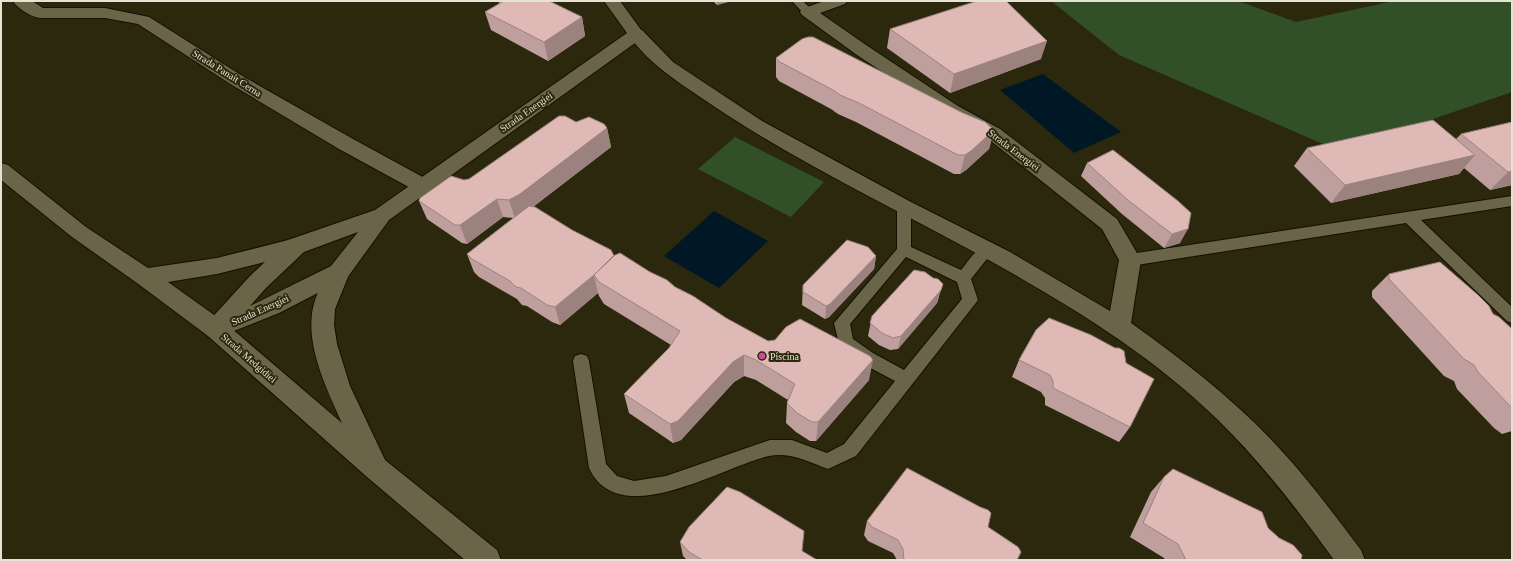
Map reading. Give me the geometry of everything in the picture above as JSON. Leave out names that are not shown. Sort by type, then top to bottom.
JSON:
[{"type":"street","name":"Strada Panait Cerna","points":[[21,1],[39,13],[105,13],[143,20],[238,81],[346,144],[423,186]]},
{"type":"street","points":[[612,1],[636,34],[667,66],[755,125],[904,207],[987,250],[1052,287],[1119,328],[1168,362],[1225,410],[1270,457],[1311,506],[1351,560]]},
{"type":"street","name":"Strada Energiei","points":[[803,7],[838,1]]},
{"type":"street","name":"Strada Energiei","points":[[803,7],[863,51],[952,110],[993,132],[1110,224],[1130,260]]},
{"type":"street","name":"Strada Energiei","points":[[216,329],[258,282],[296,246],[382,215],[636,34]]},
{"type":"street","name":"Strada Medgidiei","points":[[1,170],[79,232],[145,277],[216,329],[376,468],[487,560]]},
{"type":"street","name":"Strada Energiei","points":[[216,329],[271,307],[339,272],[382,215]]},
{"type":"street","points":[[145,277],[217,266],[296,246]]},
{"type":"street","points":[[1119,328],[1130,260]]},
{"type":"street","points":[[339,272],[324,310],[322,333],[331,368],[348,412],[376,468]]},
{"type":"lane","points":[[1130,260],[1512,201]]},
{"type":"lane","points":[[904,207],[904,250],[842,323],[846,343],[867,358],[906,379]]},
{"type":"lane","points":[[1409,217],[1512,317]]},
{"type":"lane","points":[[581,361],[598,468],[612,483],[634,489],[666,484],[770,448],[792,448],[828,461],[850,450],[970,300],[963,278],[904,250]]},
{"type":"lane","points":[[963,278],[987,250]]},
{"type":"green space","points":[[1051,1],[1238,1],[1296,22],[1394,1],[1512,1],[1512,92],[1339,151],[1119,55]]},
{"type":"green space","points":[[735,137],[824,182],[791,217],[698,169]]},
{"type":"water","points":[[1043,74],[1121,132],[1074,153],[1000,90]]},
{"type":"water","points":[[714,211],[768,241],[719,288],[664,256]]},
{"type":"building","points":[[504,1],[549,1],[582,17],[544,42],[485,12]]},
{"type":"building","points":[[977,1],[1006,1],[1047,41],[954,74],[890,29]]},
{"type":"building","points":[[813,37],[963,113],[985,122],[994,130],[971,151],[965,155],[958,155],[859,103],[840,95],[780,62],[776,58],[802,39]]},
{"type":"building","points":[[559,116],[565,116],[576,122],[589,117],[604,124],[607,128],[520,194],[509,200],[497,199],[460,225],[455,225],[419,201],[420,198],[451,176],[464,180],[469,179]]},
{"type":"building","points":[[1433,120],[1475,155],[1345,185],[1307,148]]},
{"type":"building","points":[[1512,122],[1512,171],[1508,172],[1461,134]]},
{"type":"building","points":[[1113,150],[1191,213],[1188,229],[1172,234],[1129,201],[1087,163]]},
{"type":"building","points":[[529,206],[535,207],[572,230],[611,250],[614,256],[594,275],[555,307],[547,305],[521,288],[516,287],[510,281],[472,259],[467,254]]},
{"type":"building","points":[[847,240],[868,247],[876,256],[830,304],[826,306],[803,292],[803,285]]},
{"type":"building","points":[[620,253],[650,272],[667,280],[675,287],[693,296],[726,318],[768,341],[775,340],[786,327],[800,319],[870,356],[873,360],[818,422],[812,422],[797,413],[787,403],[795,384],[756,360],[744,355],[733,362],[678,421],[670,424],[624,394],[669,348],[680,331],[599,282],[594,275],[613,256]]},
{"type":"building","points":[[1440,262],[1478,295],[1489,306],[1493,314],[1499,317],[1512,329],[1512,408],[1478,372],[1474,365],[1464,359],[1389,279],[1389,274]]},
{"type":"building","points":[[914,270],[925,272],[933,278],[938,279],[943,284],[941,290],[901,336],[893,338],[882,333],[870,323],[872,316]]},
{"type":"building","points":[[1049,318],[1091,335],[1115,348],[1119,348],[1124,351],[1126,363],[1154,379],[1130,427],[1053,388],[1053,381],[1050,375],[1019,360],[1036,330]]},
{"type":"building","points":[[907,468],[988,510],[991,513],[988,527],[1018,547],[1021,552],[1017,560],[904,560],[903,549],[898,540],[872,527],[867,521]]},
{"type":"building","points":[[1173,469],[1262,512],[1268,528],[1279,538],[1293,545],[1302,555],[1301,560],[1186,560],[1178,544],[1143,523],[1164,477]]},
{"type":"building","points":[[727,487],[740,492],[804,531],[802,551],[817,560],[703,560],[689,552],[680,542],[689,527]]},
{"type":"place","name":"Piscina","points":[[762,356]]}]
